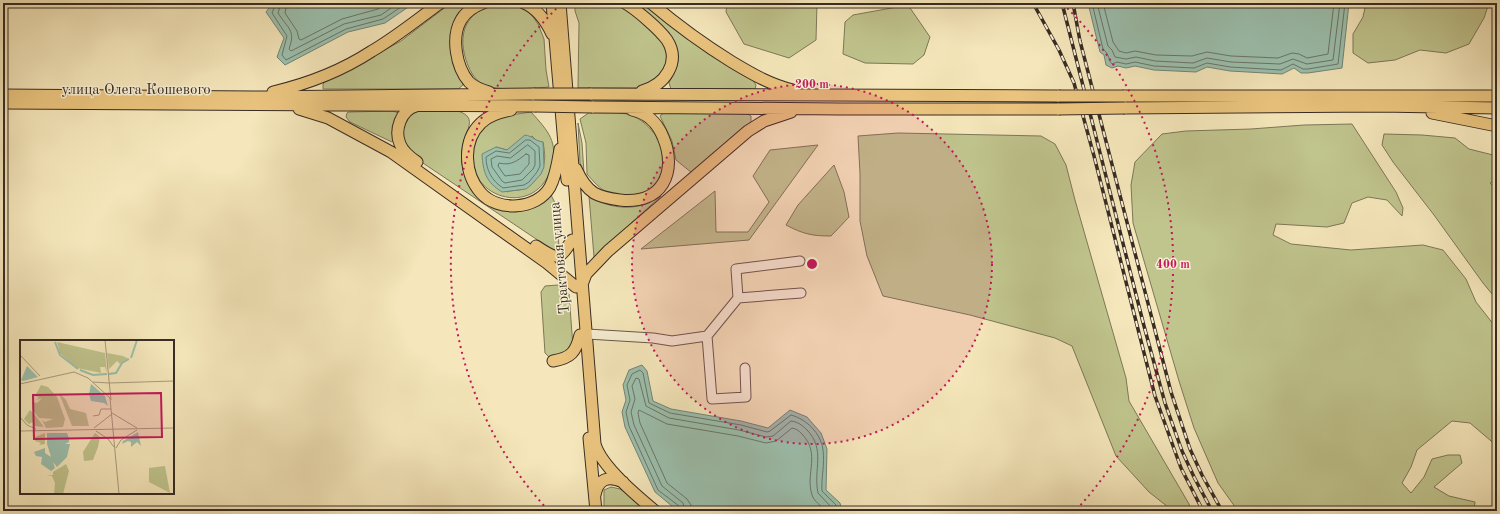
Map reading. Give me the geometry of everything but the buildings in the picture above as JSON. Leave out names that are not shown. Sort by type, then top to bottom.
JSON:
[{"type":"main road","points":[[253,97],[297,86],[352,62],[375,50],[440,3]]},
{"type":"main road","points":[[483,3],[468,12],[461,19],[456,37],[456,50],[460,64],[470,82],[477,88],[499,94]]},
{"type":"main road","points":[[524,3],[536,10],[544,19],[554,39]]},
{"type":"main road","name":"Трактовая улица","points":[[552,3],[572,240],[580,285]]},
{"type":"main road","points":[[590,94],[644,91],[654,87],[662,81],[670,70],[672,60],[666,38],[625,3]]},
{"type":"main road","points":[[651,3],[680,28],[707,47],[763,80],[797,91],[840,94]]},
{"type":"main road","name":"Трактовая улица","points":[[562,6],[596,511]]},
{"type":"main road","points":[[253,97],[499,94],[1497,96]]},
{"type":"main road","name":"улица Олега Кошевого","points":[[3,95],[253,97]]},
{"type":"main road","name":"улица Олега Кошевого","points":[[3,103],[268,105]]},
{"type":"main road","points":[[268,105],[840,109],[1059,109],[1380,106],[1497,108]]},
{"type":"main road","points":[[268,105],[304,110],[328,118],[391,152],[580,285],[586,274],[608,251],[752,128],[764,121],[787,113],[806,110],[840,109]]},
{"type":"main road","points":[[419,105],[406,110],[399,125],[398,135],[400,144],[408,155],[548,254],[557,256],[561,255],[572,240]]},
{"type":"main road","points":[[535,106],[507,111],[491,116],[480,124],[472,136],[467,155],[469,168],[473,181],[484,196],[496,203],[519,206],[532,202],[547,192],[553,182],[559,158],[563,130]]},
{"type":"main road","points":[[1380,106],[1446,115],[1497,126]]},
{"type":"main road","points":[[573,163],[584,184],[594,193],[616,200],[635,200],[646,197],[660,188],[667,177],[669,164],[668,150],[662,135],[651,118],[637,111],[592,107]]},
{"type":"main road","points":[[553,361],[570,356],[584,335]]},
{"type":"main road","name":"Трактовая улица","points":[[584,335],[596,448],[600,456],[623,482],[655,511]]},
{"type":"main road","points":[[594,497],[597,486],[602,481],[612,479],[623,482]]},
{"type":"street","points":[[584,335],[653,338],[672,341],[707,336],[738,298],[736,269],[800,261]]},
{"type":"street","points":[[738,298],[801,293]]},
{"type":"street","points":[[707,336],[712,399],[746,397],[745,368]]},
{"type":"green space","points":[[451,3],[473,3],[465,10],[457,65],[463,85],[458,89],[323,89],[323,84],[325,82],[401,41]]},
{"type":"green space","points":[[575,3],[617,3],[634,14],[665,43],[669,60],[662,75],[642,88],[578,88],[579,23],[575,11]]},
{"type":"green space","points":[[634,3],[646,3],[752,79],[756,85],[755,89],[671,89],[669,83],[678,63],[677,51],[674,43],[663,27]]},
{"type":"green space","points":[[727,3],[817,3],[816,40],[789,58],[744,44],[726,12]]},
{"type":"green space","points":[[1366,3],[1489,3],[1484,18],[1469,44],[1446,53],[1420,50],[1395,60],[1368,63],[1353,53],[1353,34],[1363,17]]},
{"type":"green space","points":[[502,5],[513,5],[523,8],[531,14],[538,24],[544,39],[546,70],[549,87],[515,89],[497,88],[483,84],[472,74],[463,49],[463,39],[468,22],[481,10]]},
{"type":"green space","points":[[908,5],[930,37],[924,55],[913,64],[865,63],[843,54],[845,22],[853,15]]},
{"type":"green space","points":[[414,110],[454,110],[467,116],[469,119],[469,124],[462,147],[463,169],[472,186],[492,206],[551,195],[557,207],[559,249],[556,251],[551,249],[411,155],[404,143],[402,128],[407,116]]},
{"type":"green space","points":[[393,111],[398,113],[395,138],[392,142],[350,122],[346,117],[347,113],[349,112]]},
{"type":"green space","points":[[531,112],[547,131],[553,144],[554,151],[551,168],[543,184],[531,194],[517,198],[502,196],[489,190],[478,179],[473,164],[475,142],[478,135],[489,122],[497,118]],"holes":[[[532,136],[537,141],[543,142],[545,158],[539,175],[528,186],[522,189],[507,192],[496,147],[507,150]]]},
{"type":"green space","points":[[590,112],[615,112],[630,115],[645,124],[651,130],[661,145],[665,163],[664,172],[655,187],[639,194],[626,196],[613,195],[602,189],[589,177],[587,174],[586,143],[580,119]]},
{"type":"green space","points":[[664,113],[746,113],[751,116],[751,123],[692,173],[676,160],[672,141],[660,116]]},
{"type":"green space","points":[[578,123],[582,143],[584,173],[580,163]]},
{"type":"green space","points":[[1352,124],[1396,192],[1403,208],[1402,216],[1387,200],[1368,197],[1352,203],[1344,223],[1327,227],[1276,224],[1273,235],[1291,244],[1351,250],[1423,245],[1443,250],[1466,279],[1476,302],[1497,327],[1497,446],[1470,423],[1452,421],[1417,450],[1411,467],[1402,483],[1411,493],[1424,477],[1432,459],[1448,455],[1460,455],[1462,463],[1434,487],[1449,496],[1475,502],[1474,511],[1238,511],[1218,483],[1194,428],[1179,381],[1133,223],[1131,185],[1135,162],[1162,134],[1186,131]]},
{"type":"green space","points":[[898,133],[1041,136],[1055,144],[1066,165],[1126,378],[1129,401],[1189,504],[1191,511],[1173,511],[1149,492],[1116,456],[1072,346],[1055,338],[970,315],[883,296],[867,256],[860,221],[858,136]]},
{"type":"green space","points":[[1384,134],[1455,138],[1469,149],[1497,156],[1497,179],[1490,183],[1497,190],[1497,300],[1393,162],[1382,145]]},
{"type":"green space","points":[[818,145],[749,240],[641,249],[715,191],[716,232],[748,232],[769,202],[753,176],[770,150]]},
{"type":"green space","points":[[834,165],[844,192],[849,217],[831,236],[808,234],[786,225],[798,205]]},
{"type":"green space","points":[[589,196],[607,204],[634,207],[643,205],[661,196],[594,257]]},
{"type":"green space","points":[[558,285],[569,294],[573,347],[564,356],[549,357],[545,353],[541,292],[545,286]]},
{"type":"green space","points":[[611,487],[620,489],[651,511],[604,511],[604,490]]},
{"type":"water","points":[[273,3],[414,3],[385,23],[348,32],[285,65],[277,57],[284,38],[266,12]]},
{"type":"water","points":[[1088,3],[1349,3],[1342,68],[1301,73],[1294,68],[1282,74],[1230,71],[1207,67],[1196,72],[1154,70],[1135,66],[1126,68],[1118,66],[1112,68],[1106,65],[1104,55],[1100,52]]},
{"type":"water","points":[[525,135],[543,142],[544,167],[541,174],[526,189],[502,192],[492,184],[486,176],[482,154],[496,147],[507,150]]},
{"type":"water","points":[[642,365],[647,371],[653,401],[671,409],[741,421],[768,428],[790,410],[807,417],[821,433],[827,449],[826,490],[840,503],[842,511],[678,511],[655,492],[625,427],[622,412],[626,400],[623,385],[629,370]]},
{"type":"railway","points":[[1033,3],[1059,50],[1074,83],[1155,396],[1181,468],[1203,511]]},
{"type":"railway","points":[[1062,3],[1165,403],[1182,451],[1212,511]]},
{"type":"railway","points":[[1073,3],[1080,41],[1171,392],[1190,449],[1202,475],[1222,511]]}]
